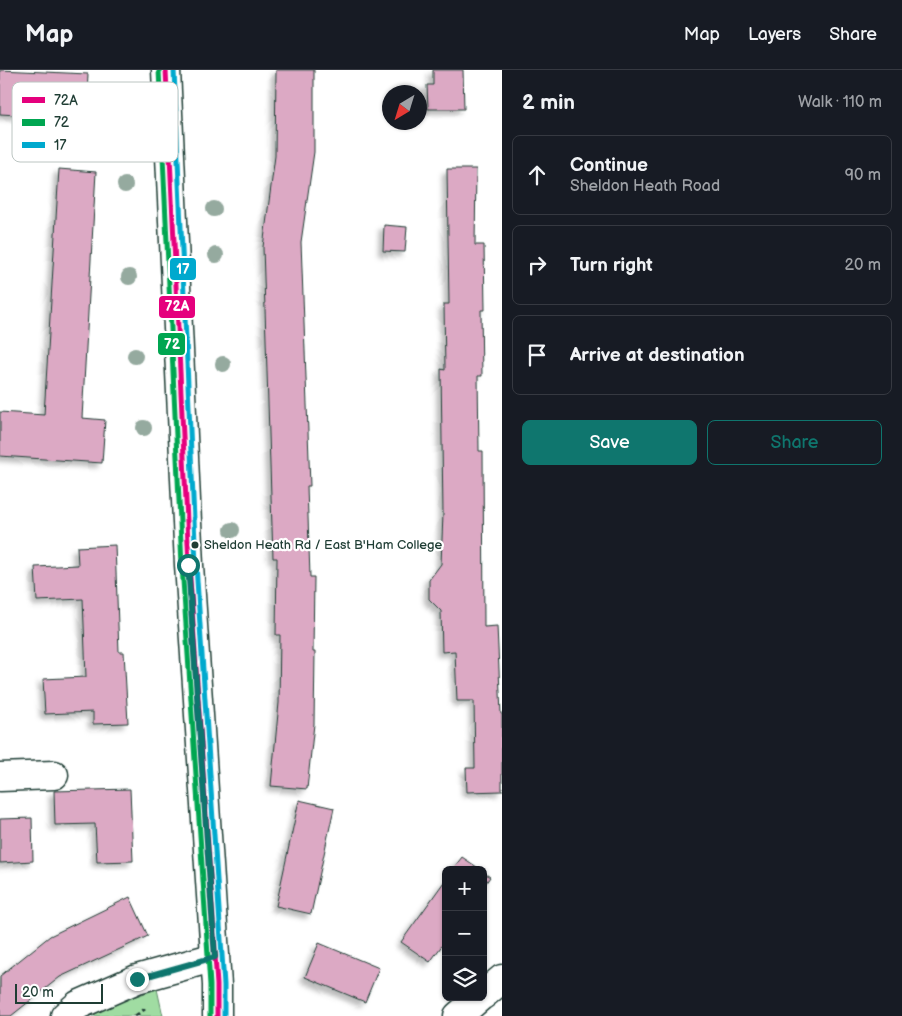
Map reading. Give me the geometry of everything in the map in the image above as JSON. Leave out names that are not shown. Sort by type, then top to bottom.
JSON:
[{"type":"street","points":[[170,162],[188,565],[217,985],[217,1016]]},
{"type":"street","points":[[0,777],[54,775]]},
{"type":"street","points":[[65,1016],[78,1005],[137,979],[215,957]]},
{"type":"street","points":[[487,992],[502,979]]},
{"type":"street","points":[[458,1016],[476,1001]]},
{"type":"green space","points":[[157,989],[163,1016],[92,1016],[112,1004]]},
{"type":"building","points":[[0,70],[88,74],[88,82],[12,82],[12,115],[0,114]]},
{"type":"building","points":[[276,70],[314,70],[314,152],[301,242],[310,486],[307,486],[310,577],[314,577],[313,652],[315,652],[314,724],[307,789],[271,786],[279,703],[280,635],[276,635],[277,558],[273,558],[263,247],[275,156]]},
{"type":"building","points":[[433,70],[463,70],[464,109],[428,109],[427,85],[433,85]]},
{"type":"building","points":[[59,169],[96,172],[82,418],[105,420],[102,463],[0,456],[0,412],[44,415]]},
{"type":"building","points":[[447,169],[476,169],[475,245],[484,245],[485,310],[481,310],[482,376],[478,376],[479,451],[483,451],[484,627],[497,626],[502,714],[502,791],[467,792],[466,768],[475,768],[474,701],[457,701],[455,651],[442,652],[441,611],[429,599],[429,580],[441,564],[443,514],[441,369],[445,370],[444,304],[449,304]]},
{"type":"building","points":[[384,225],[407,227],[405,252],[383,251]]},
{"type":"building","points":[[115,545],[119,652],[124,652],[128,723],[93,724],[93,712],[45,714],[43,679],[86,677],[83,599],[37,601],[35,567],[78,565],[77,547]]},
{"type":"building","points":[[130,789],[133,861],[97,862],[95,824],[55,825],[54,791]]},
{"type":"building","points":[[299,800],[334,808],[311,914],[276,906]]},
{"type":"building","points":[[32,818],[33,861],[0,863],[0,819]]},
{"type":"building","points":[[462,857],[475,866],[455,866]]},
{"type":"building","points":[[442,885],[442,946],[430,962],[401,942]]},
{"type":"building","points":[[130,897],[148,936],[60,977],[11,1016],[0,1016],[0,976],[50,936]]},
{"type":"building","points":[[319,943],[379,968],[365,1002],[305,977]]},
{"type":"transit line","name":"72","points":[[159,70],[160,82]]},
{"type":"transit line","name":"72A","points":[[166,70],[167,82]]},
{"type":"transit line","name":"17","points":[[174,70],[175,82]]},
{"type":"transit line","name":"17","points":[[178,160],[196,565],[224,985],[224,1016]]},
{"type":"transit line","name":"72","points":[[163,162],[182,565],[210,985],[210,1016]]},
{"type":"transit line","name":"72A","points":[[170,162],[189,565],[217,985],[217,1016]]},
{"type":"place","name":"Sheldon Heath Rd / East B'Ham College","points":[[195,545]]},
{"type":"route","points":[[137,979],[215,957],[188,565]]}]
